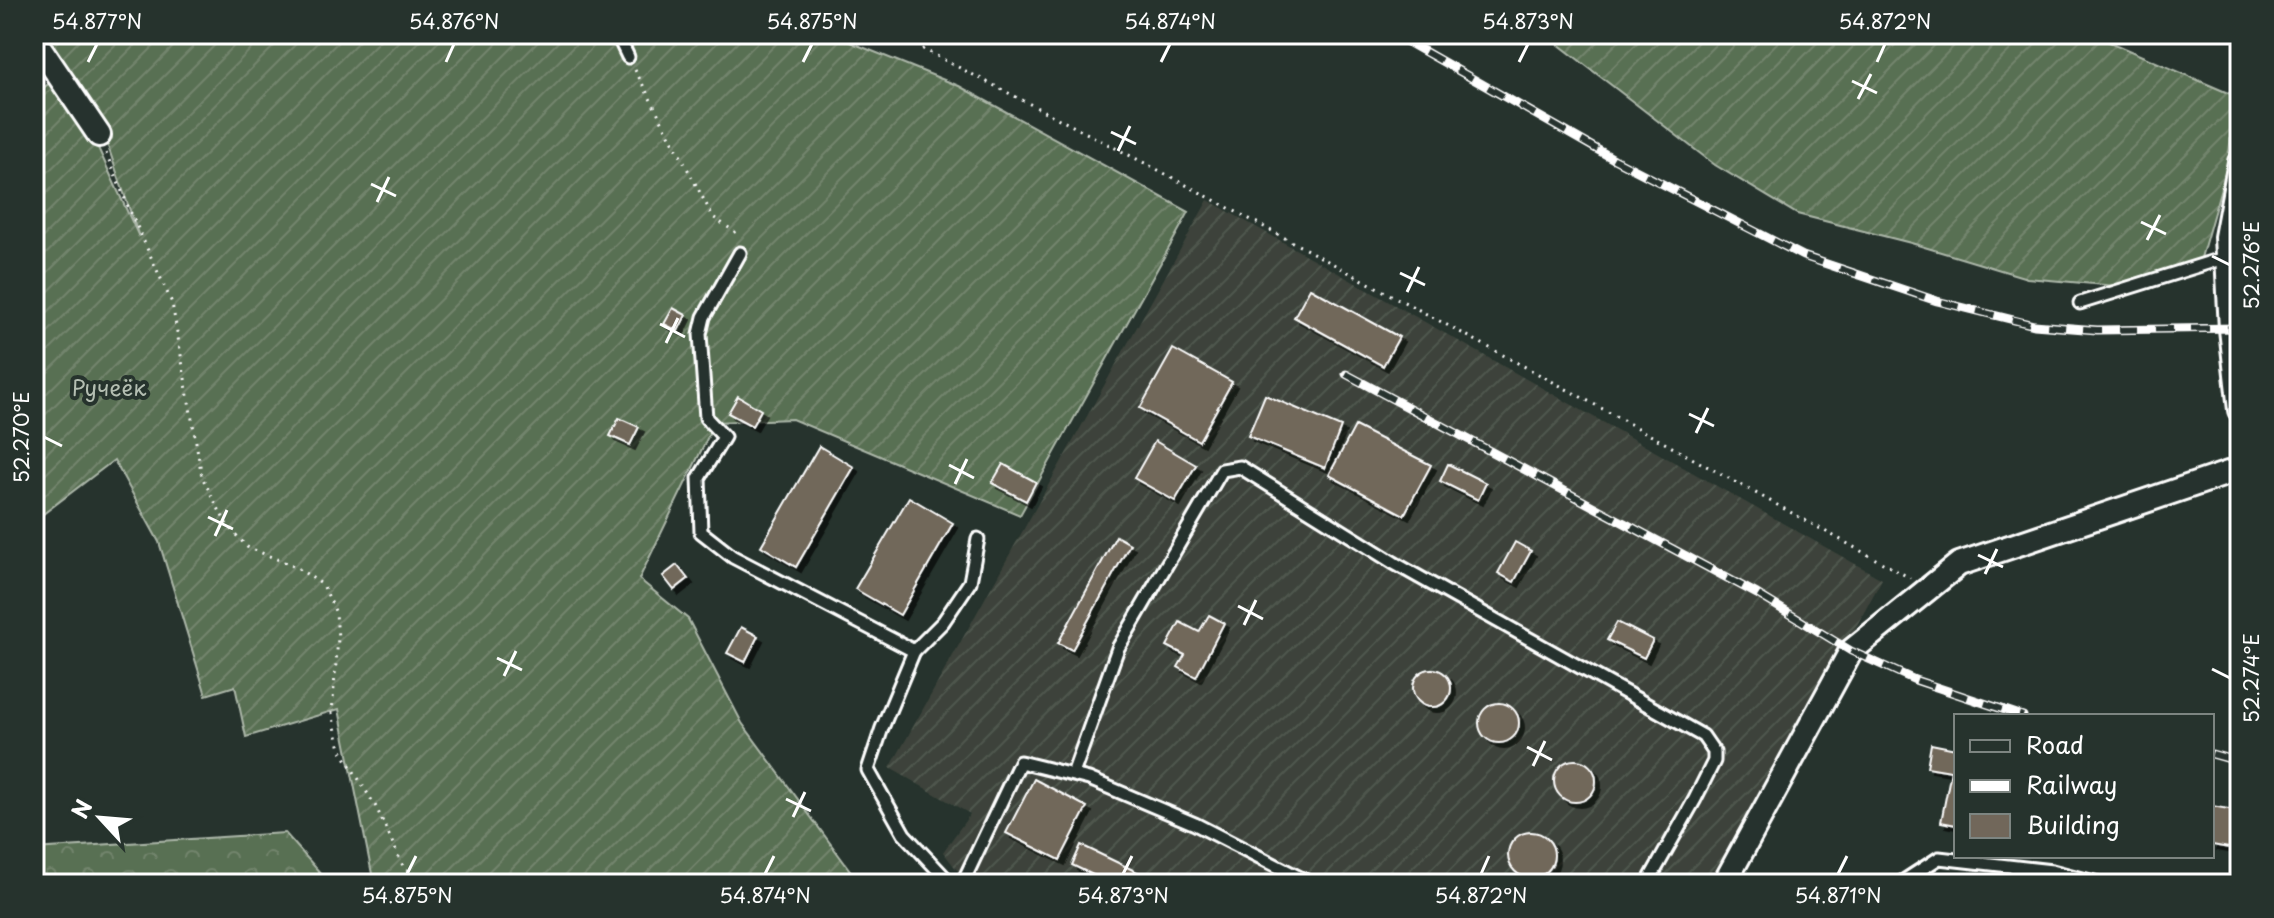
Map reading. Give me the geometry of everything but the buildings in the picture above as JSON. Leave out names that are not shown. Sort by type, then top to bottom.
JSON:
[{"type":"street","points":[[34,39],[99,135]]},
{"type":"street","points":[[2240,162],[2226,237],[2231,329],[2240,410]]},
{"type":"street","points":[[1724,884],[1851,651],[1959,564],[2240,469]]},
{"type":"lane","points":[[617,34],[628,57]]},
{"type":"lane","points":[[740,253],[704,317],[700,334],[706,418],[724,437],[699,478],[701,532],[733,557],[914,651]]},
{"type":"lane","points":[[2080,303],[2227,257]]},
{"type":"lane","points":[[1073,774],[1118,648],[1222,470],[1240,467],[1394,563],[1703,736],[1714,752],[1714,761],[1647,884]]},
{"type":"lane","points":[[951,884],[904,834],[868,770],[914,651],[943,622],[970,582],[978,539]]},
{"type":"lane","points":[[962,884],[1020,762],[1089,779],[1195,824],[1312,884]]},
{"type":"lane","points":[[1899,884],[1939,858],[2052,871],[2102,884]]},
{"type":"path","points":[[894,34],[1201,193],[1929,589]]},
{"type":"path","points":[[628,57],[713,217],[738,234],[740,253]]},
{"type":"path","points":[[99,135],[172,303],[202,477],[227,525],[247,547],[296,567],[323,585],[336,613],[338,638],[332,713],[340,749],[376,807],[404,868],[430,884]]},
{"type":"shaded area","points":[[1208,200],[1882,579],[1717,884],[968,884],[943,852],[970,814],[890,768]]},
{"type":"green space","name":"Ручеёк","points":[[42,34],[830,34],[959,86],[1189,212],[1020,515],[792,419],[715,422],[639,579],[688,619],[742,723],[860,884],[374,884],[339,709],[246,737],[235,686],[206,695],[159,542],[114,460],[34,521],[34,95],[51,82],[94,139],[139,237],[103,132]]},
{"type":"green space","points":[[1545,34],[2091,34],[2235,96],[2228,163],[2197,272],[2149,289],[2027,278],[1911,243],[1797,214],[1715,165]]},
{"type":"green space","points":[[285,833],[330,884],[34,884],[34,849]]},
{"type":"railway","points":[[1394,34],[1614,159],[1803,256],[1937,301],[2034,325],[2097,330],[2240,328]]},
{"type":"railway","points":[[1346,374],[1757,594],[1851,651],[1915,680],[2017,714]]},
{"type":"railway","points":[[2214,755],[2240,762]]}]
